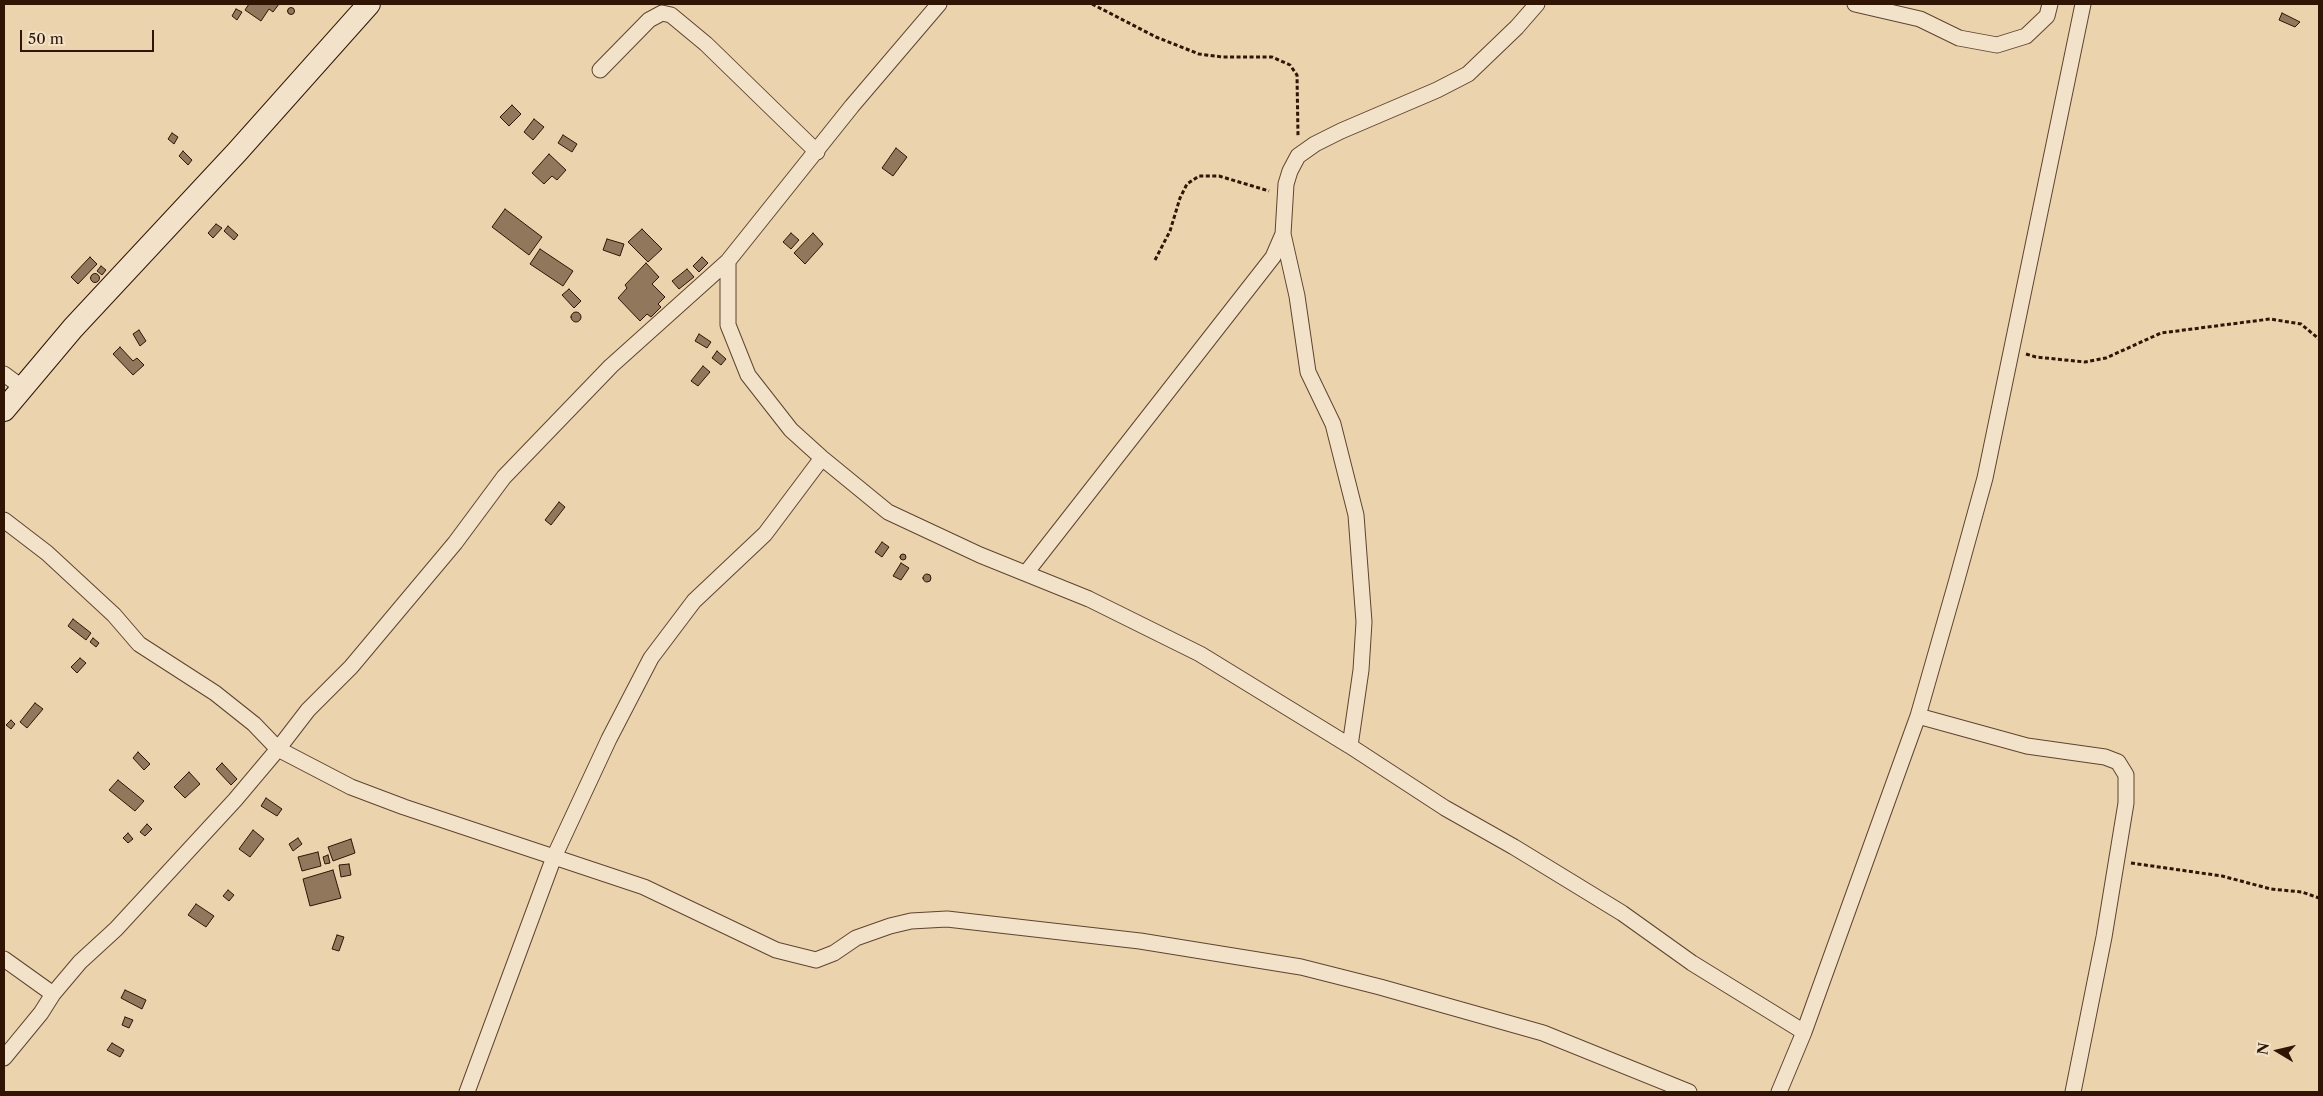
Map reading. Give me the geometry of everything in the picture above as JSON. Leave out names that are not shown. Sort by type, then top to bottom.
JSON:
[{"type":"street","points":[[4,410],[73,328],[237,152],[369,4]]},
{"type":"street","points":[[4,1058],[80,962],[116,929],[278,749],[308,710],[351,667],[455,543],[504,477],[611,366],[728,260],[817,152],[852,106],[939,4]]},
{"type":"street","points":[[1350,746],[1361,670],[1364,622],[1356,515],[1333,424],[1308,372],[1297,296],[1283,234],[1285,196],[1290,171],[1298,156],[1316,144],[1340,131],[1437,90],[1468,74],[1517,27],[1537,4]]},
{"type":"street","points":[[1855,4],[1920,20],[1959,38],[1997,45],[2026,36],[2047,16],[2050,4]]},
{"type":"street","points":[[1779,1092],[1804,1032],[1918,716],[1985,478],[2013,350],[2083,4]]},
{"type":"street","points":[[600,70],[649,20],[662,13],[671,14],[706,44],[817,152]]},
{"type":"street","points":[[1026,573],[1273,257],[1283,234]]},
{"type":"street","points":[[728,260],[728,325],[748,375],[791,430],[888,512],[980,556],[1088,599],[1200,654],[1350,746],[1445,808],[1514,847],[1622,913],[1692,963],[1804,1032]]},
{"type":"street","points":[[4,374],[23,388]]},
{"type":"street","points":[[467,1092],[554,856],[609,739],[651,658],[694,601],[766,534],[822,458]]},
{"type":"street","points":[[4,520],[47,553],[114,616],[139,644],[215,693],[254,724],[278,749],[351,787],[404,807],[644,887],[776,950],[816,960],[834,953],[856,938],[911,921],[947,919],[1140,941],[1301,967],[1380,987],[1543,1033],[1689,1092]]},
{"type":"street","points":[[1918,716],[2028,746],[2105,757],[2118,762],[2126,776],[2126,804],[2104,937],[2072,1092]]},
{"type":"street","points":[[4,959],[53,994]]},
{"type":"path","points":[[1092,4],[1156,37],[1199,54],[1222,58],[1272,57],[1290,65],[1297,75],[1298,156]]},
{"type":"path","points":[[1155,260],[1170,231],[1180,198],[1187,184],[1199,176],[1219,176],[1285,196]]},
{"type":"path","points":[[2013,350],[2036,357],[2085,362],[2106,358],[2161,332],[2270,319],[2301,324],[2319,339]]},
{"type":"path","points":[[2116,861],[2222,876],[2271,889],[2302,892],[2319,898]]},
{"type":"building","points":[[249,4],[279,4],[273,12],[269,9],[261,21],[245,10]]},
{"type":"building","points":[[291,8],[294,11],[291,14],[288,11]]},
{"type":"building","points":[[236,9],[242,12],[237,20],[232,16]]},
{"type":"building","points":[[2282,13],[2300,22],[2295,27],[2279,20]]},
{"type":"building","points":[[512,105],[521,114],[509,126],[500,117]]},
{"type":"building","points":[[534,119],[544,127],[533,140],[524,132]]},
{"type":"building","points":[[172,133],[178,137],[174,144],[168,139]]},
{"type":"building","points":[[563,135],[577,144],[572,152],[558,143]]},
{"type":"building","points":[[896,148],[907,157],[893,176],[882,168]]},
{"type":"building","points":[[183,151],[192,160],[188,165],[179,156]]},
{"type":"building","points":[[549,154],[566,170],[557,180],[552,176],[544,184],[532,173]]},
{"type":"building","points":[[505,209],[542,237],[529,255],[492,227]]},
{"type":"building","points":[[216,224],[222,228],[213,238],[208,233]]},
{"type":"building","points":[[228,226],[238,235],[234,240],[224,231]]},
{"type":"building","points":[[642,229],[662,249],[648,262],[628,242]]},
{"type":"building","points":[[791,233],[799,240],[791,249],[783,242]]},
{"type":"building","points":[[813,233],[823,244],[805,264],[794,253]]},
{"type":"building","points":[[607,239],[624,244],[620,256],[603,250]]},
{"type":"building","points":[[540,249],[573,271],[563,286],[530,264]]},
{"type":"building","points":[[90,257],[97,264],[78,284],[71,277]]},
{"type":"building","points":[[702,257],[708,263],[699,272],[693,266]]},
{"type":"building","points":[[646,263],[659,277],[652,284],[665,297],[658,304],[661,307],[651,317],[647,314],[640,321],[618,298],[627,288],[625,285]]},
{"type":"building","points":[[101,266],[106,270],[102,275],[97,271]]},
{"type":"building","points":[[687,269],[694,277],[679,289],[672,281]]},
{"type":"building","points":[[95,274],[99,278],[95,282],[91,278]]},
{"type":"building","points":[[569,289],[581,301],[574,308],[562,295]]},
{"type":"building","points":[[574,312],[578,312],[581,317],[580,321],[574,322],[571,319],[571,315]]},
{"type":"building","points":[[139,330],[146,341],[140,346],[133,334]]},
{"type":"building","points":[[699,334],[711,342],[707,348],[695,341]]},
{"type":"building","points":[[120,347],[133,361],[137,358],[144,365],[133,375],[113,354]]},
{"type":"building","points":[[717,351],[726,359],[721,365],[712,358]]},
{"type":"building","points":[[703,366],[710,372],[698,386],[691,381]]},
{"type":"building","points":[[559,502],[565,507],[551,525],[545,520]]},
{"type":"building","points":[[882,542],[889,547],[882,557],[875,552]]},
{"type":"building","points":[[903,554],[906,557],[903,560],[900,557]]},
{"type":"building","points":[[901,563],[909,568],[901,580],[893,576]]},
{"type":"building","points":[[927,574],[931,578],[927,582],[923,578]]},
{"type":"building","points":[[73,619],[91,633],[86,640],[68,626]]},
{"type":"building","points":[[93,638],[99,643],[96,647],[90,642]]},
{"type":"building","points":[[80,658],[86,663],[77,673],[71,667]]},
{"type":"building","points":[[35,703],[43,709],[27,728],[20,722]]},
{"type":"building","points":[[11,720],[15,724],[11,729],[6,725]]},
{"type":"building","points":[[138,752],[150,764],[144,770],[133,758]]},
{"type":"building","points":[[222,763],[237,779],[231,785],[216,769]]},
{"type":"building","points":[[189,772],[200,784],[185,798],[174,787]]},
{"type":"building","points":[[118,780],[144,801],[135,811],[109,790]]},
{"type":"building","points":[[266,798],[282,809],[277,816],[261,806]]},
{"type":"building","points":[[147,824],[152,829],[145,836],[140,832]]},
{"type":"building","points":[[253,830],[264,839],[250,857],[239,849]]},
{"type":"building","points":[[128,833],[133,839],[128,843],[123,838]]},
{"type":"building","points":[[298,838],[302,844],[293,851],[289,844]]},
{"type":"building","points":[[351,839],[355,853],[333,861],[328,847]]},
{"type":"building","points":[[318,852],[321,866],[302,871],[298,857]]},
{"type":"building","points":[[328,855],[330,863],[325,864],[323,857]]},
{"type":"building","points":[[349,864],[351,875],[341,877],[339,865]]},
{"type":"building","points":[[333,870],[341,898],[310,906],[303,879]]},
{"type":"building","points":[[228,890],[234,895],[229,901],[223,896]]},
{"type":"building","points":[[196,904],[214,916],[206,927],[188,915]]},
{"type":"building","points":[[337,935],[344,937],[339,951],[332,949]]},
{"type":"building","points":[[125,990],[146,1000],[142,1009],[121,998]]},
{"type":"building","points":[[125,1017],[133,1020],[129,1028],[122,1025]]},
{"type":"building","points":[[112,1043],[124,1050],[120,1057],[107,1050]]}]
